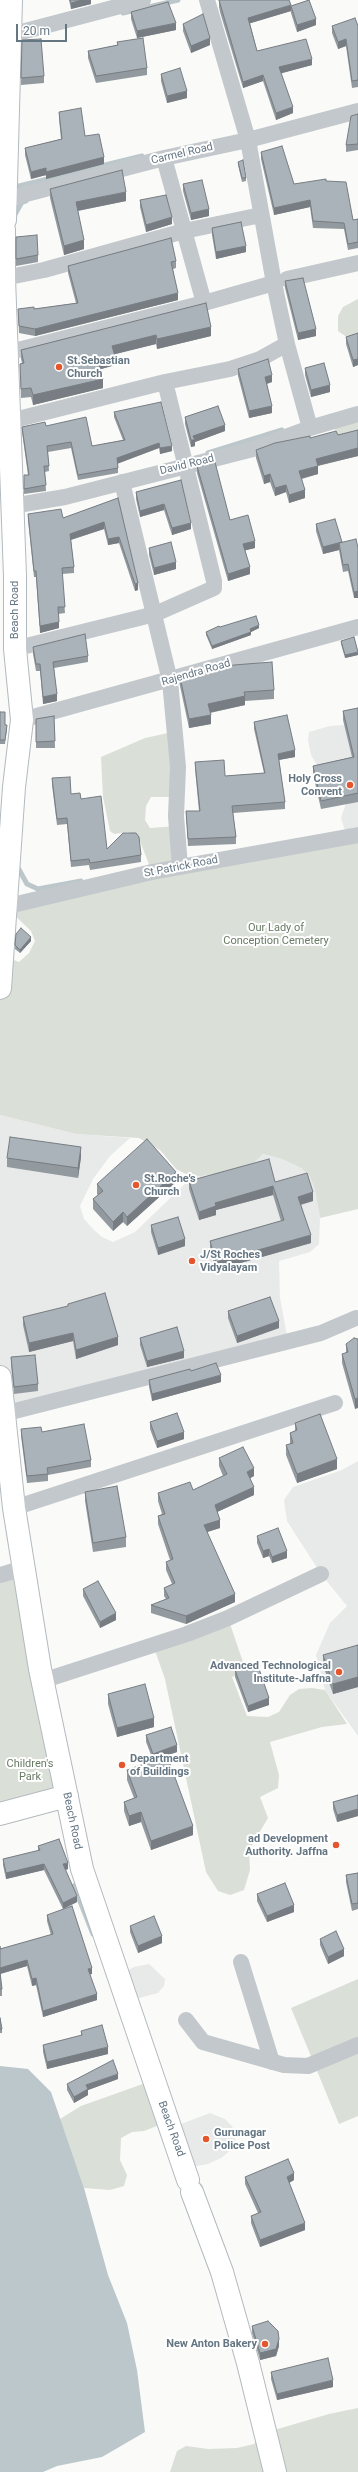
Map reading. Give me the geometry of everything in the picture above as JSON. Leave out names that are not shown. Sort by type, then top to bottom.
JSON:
[{"type":"main road","name":"Beach Road","points":[[0,988],[3,908],[14,786],[22,720],[15,649],[10,421],[6,353],[3,228],[11,0]]},
{"type":"main road","name":"Beach Road","points":[[0,1377],[14,1508],[42,1681],[82,1868],[190,2186],[222,2272],[248,2363],[274,2472]]},
{"type":"main road","points":[[0,1814],[67,1796]]},
{"type":"street","points":[[10,35],[142,0]]},
{"type":"street","points":[[206,0],[248,140],[261,215],[280,281],[287,344],[310,428]]},
{"type":"street","name":"Carmel Road","points":[[3,228],[164,158],[248,140],[358,111]]},
{"type":"street","points":[[164,158],[204,303]]},
{"type":"street","points":[[4,278],[44,270],[184,231],[261,215]]},
{"type":"street","points":[[6,353],[358,262]]},
{"type":"street","points":[[10,421],[165,382],[230,369],[260,359],[287,344]]},
{"type":"street","points":[[26,646],[155,614],[214,588],[214,581],[165,382]]},
{"type":"street","name":"David Road","points":[[12,506],[65,497],[252,449],[310,428],[358,414]]},
{"type":"street","points":[[122,482],[170,681],[178,767],[176,816],[180,867]]},
{"type":"street","name":"Rajendra Road","points":[[34,717],[170,681],[358,627]]},
{"type":"street","name":"St Patrick Road","points":[[3,908],[180,867],[358,835]]},
{"type":"street","points":[[3,1414],[321,1333],[356,1318]]},
{"type":"street","points":[[14,1508],[335,1403]]},
{"type":"street","points":[[0,1575],[24,1568]]},
{"type":"street","points":[[42,1681],[187,1634],[228,1618],[321,1574]]},
{"type":"street","points":[[241,1962],[272,2062]]},
{"type":"street","points":[[186,2020],[203,2042],[272,2062],[308,2066],[358,2045]]},
{"type":"shaded area","name":"Holy Cross Convent","points":[[344,725],[358,757],[358,835],[347,837],[341,818],[346,803],[318,767],[311,755],[308,740],[309,732],[330,726]]},
{"type":"shaded area","name":"St.Roche's Church","points":[[0,1115],[76,1134],[130,1138],[110,1156],[93,1179],[80,1206],[84,1219],[93,1229],[102,1237],[113,1242],[135,1232],[192,1177],[217,1174],[253,1164],[263,1154],[282,1159],[301,1168],[310,1177],[315,1190],[320,1218],[319,1244],[310,1252],[279,1261],[280,1298],[288,1341],[3,1414],[0,1378]]},
{"type":"shaded area","points":[[358,1461],[358,1736],[325,1690],[316,1655],[330,1623],[347,1606],[321,1574],[287,1521],[284,1500],[293,1487],[342,1470]]},
{"type":"shaded area","points":[[149,1964],[165,1979],[164,1986],[158,1993],[135,1999],[119,1975],[134,1967]]},
{"type":"shaded area","points":[[0,2066],[28,2069],[51,2092],[84,2188],[108,2275],[127,2323],[137,2370],[145,2432],[102,2457],[57,2466],[43,2472],[0,2472]]},
{"type":"shaded area","name":"Gurunagar Police Post","points":[[210,2113],[225,2119],[232,2126],[236,2136],[232,2149],[221,2158],[208,2164],[185,2168],[173,2131],[181,2124]]},
{"type":"green space","points":[[358,299],[358,332],[348,338],[338,331],[338,316],[343,307]]},
{"type":"green space","points":[[358,414],[358,436],[337,436],[333,421]]},
{"type":"green space","name":"Our Lady of Conception Cemetery","points":[[173,732],[177,797],[151,797],[146,806],[145,820],[150,828],[177,826],[180,867],[358,835],[358,1209],[320,1218],[315,1190],[310,1177],[301,1168],[282,1159],[263,1154],[253,1164],[241,1168],[217,1174],[192,1177],[176,1169],[160,1150],[139,1138],[76,1134],[0,1115],[0,988],[11,959],[19,962],[29,953],[35,941],[31,931],[6,907],[152,872],[138,836],[128,832],[114,834],[110,831],[103,797],[101,757],[145,738]]},
{"type":"green space","name":"Children's Park","points":[[24,1568],[67,1796],[0,1814],[0,1575]]},
{"type":"green space","points":[[228,1618],[246,1671],[232,1677],[247,1716],[268,1717],[279,1712],[290,1695],[299,1689],[312,1688],[325,1690],[347,1724],[322,1727],[270,1742],[279,1775],[278,1788],[260,1797],[268,1818],[249,1850],[250,1870],[244,1890],[230,1895],[218,1891],[206,1872],[165,1679],[153,1645]]},
{"type":"green space","points":[[358,1979],[358,2116],[339,2124],[291,2008]]},
{"type":"green space","points":[[154,2080],[167,2122],[144,2131],[132,2132],[121,2138],[120,2160],[127,2175],[124,2186],[110,2190],[84,2188],[60,2119],[81,2106]]},
{"type":"green space","points":[[358,2408],[358,2472],[170,2472],[177,2451],[186,2446],[208,2449],[237,2448],[254,2444],[264,2433],[329,2414]]},
{"type":"building","points":[[70,0],[82,0],[71,3]]},
{"type":"building","points":[[219,0],[289,0],[291,5],[248,18],[257,51],[306,39],[312,59],[279,67],[293,107],[276,113],[263,75],[243,82]]},
{"type":"building","points":[[309,0],[316,19],[297,25],[291,6]]},
{"type":"building","points":[[168,2],[176,23],[137,31],[131,12]]},
{"type":"building","points":[[203,14],[210,38],[191,46],[183,24]]},
{"type":"building","points":[[355,18],[358,26],[358,80],[352,81],[346,39],[338,42],[332,26]]},
{"type":"building","points":[[143,38],[147,68],[96,76],[88,51],[118,45],[117,42]]},
{"type":"building","points":[[41,39],[44,76],[21,78],[22,40]]},
{"type":"building","points":[[180,68],[187,91],[167,96],[161,74]]},
{"type":"building","points":[[81,108],[85,136],[99,134],[104,157],[46,172],[46,168],[31,172],[25,148],[62,139],[59,112]]},
{"type":"building","points":[[358,114],[358,144],[346,145],[351,116]]},
{"type":"building","points":[[282,146],[294,184],[326,179],[326,181],[346,182],[353,220],[358,219],[358,242],[348,244],[344,223],[313,221],[310,200],[274,208],[261,152]]},
{"type":"building","points":[[243,160],[246,178],[242,178],[238,162]]},
{"type":"building","points":[[122,170],[126,192],[76,202],[84,240],[64,246],[50,189]]},
{"type":"building","points":[[202,180],[209,209],[191,213],[183,184]]},
{"type":"building","points":[[166,195],[172,217],[146,225],[140,200]]},
{"type":"building","points":[[241,222],[246,246],[216,252],[212,228]]},
{"type":"building","points":[[37,235],[38,255],[16,259],[16,237]]},
{"type":"building","points":[[171,238],[176,261],[171,262],[178,293],[35,329],[19,326],[18,309],[34,307],[34,309],[78,303],[68,266]]},
{"type":"building","points":[[303,278],[316,329],[298,333],[285,281]]},
{"type":"building","points":[[206,303],[211,327],[157,339],[156,335],[112,346],[115,356],[98,361],[103,379],[33,395],[31,388],[21,389],[20,364],[24,363],[21,350]]},
{"type":"building","points":[[358,333],[358,359],[353,360],[346,337]]},
{"type":"building","points":[[268,359],[272,375],[265,377],[272,406],[249,411],[238,369]]},
{"type":"building","points":[[324,363],[330,385],[311,390],[305,368]]},
{"type":"building","points":[[161,402],[172,446],[160,448],[159,443],[117,458],[118,468],[78,475],[71,442],[47,446],[49,466],[44,466],[46,485],[24,489],[24,475],[29,475],[22,427],[45,422],[46,426],[86,417],[92,446],[125,440],[114,412]]},
{"type":"building","points":[[218,406],[225,425],[193,436],[195,440],[191,440],[185,417]]},
{"type":"building","points":[[358,430],[358,448],[316,459],[318,466],[299,471],[305,490],[289,495],[286,485],[275,488],[270,474],[264,476],[256,450],[275,443],[310,436],[310,438],[336,431],[338,435]]},
{"type":"building","points":[[215,462],[230,520],[248,515],[255,541],[243,544],[250,567],[228,574],[197,466]]},
{"type":"building","points":[[181,480],[191,523],[172,528],[164,504],[140,511],[136,492]]},
{"type":"building","points":[[118,498],[138,583],[135,584],[119,537],[108,539],[104,522],[70,534],[74,567],[62,568],[65,607],[58,607],[59,622],[40,626],[36,571],[34,571],[28,514],[61,509],[63,518]]},
{"type":"building","points":[[335,519],[342,542],[323,547],[316,524]]},
{"type":"building","points":[[356,539],[358,548],[358,591],[354,592],[348,564],[343,565],[339,543]]},
{"type":"building","points":[[171,542],[176,562],[154,568],[149,548]]},
{"type":"building","points":[[256,616],[259,625],[250,629],[251,632],[212,646],[206,632],[219,626],[220,627]]},
{"type":"building","points":[[85,634],[88,656],[53,662],[57,694],[43,697],[40,664],[36,664],[33,647]]},
{"type":"building","points":[[354,637],[358,652],[345,655],[341,641]]},
{"type":"building","points":[[272,662],[274,690],[244,692],[245,696],[208,704],[211,715],[189,719],[180,677],[234,665]]},
{"type":"building","points":[[358,708],[358,793],[321,801],[313,766],[354,757],[343,711]]},
{"type":"building","points":[[0,712],[5,712],[5,725],[7,725],[5,740],[0,740]]},
{"type":"building","points":[[287,715],[295,750],[278,754],[285,802],[232,806],[236,837],[188,839],[186,811],[200,811],[195,762],[224,760],[225,776],[265,773],[254,722]]},
{"type":"building","points":[[54,716],[55,741],[36,742],[36,719]]},
{"type":"building","points":[[70,777],[71,794],[80,793],[81,799],[101,796],[107,849],[123,833],[136,833],[139,837],[141,855],[90,863],[89,859],[71,861],[67,818],[57,819],[52,778]]},
{"type":"building","points":[[21,928],[31,937],[20,950],[15,945],[16,934]]},
{"type":"building","points":[[10,1137],[81,1147],[78,1168],[7,1158]]},
{"type":"building","points":[[147,1139],[176,1172],[127,1217],[123,1212],[113,1222],[93,1199],[103,1191],[97,1184]]},
{"type":"building","points":[[269,1159],[275,1182],[307,1173],[313,1192],[298,1197],[311,1235],[216,1262],[210,1241],[284,1220],[273,1186],[215,1203],[216,1206],[199,1212],[189,1181]]},
{"type":"building","points":[[178,1217],[185,1239],[158,1248],[151,1225]]},
{"type":"building","points":[[105,1293],[118,1337],[76,1350],[73,1333],[29,1343],[23,1317],[68,1306],[68,1304]]},
{"type":"building","points":[[270,1297],[279,1321],[237,1336],[228,1311]]},
{"type":"building","points":[[177,1327],[184,1351],[147,1361],[140,1338]]},
{"type":"building","points":[[354,1338],[358,1339],[358,1398],[355,1399],[342,1354],[348,1352],[346,1344]]},
{"type":"building","points":[[35,1355],[38,1384],[14,1387],[11,1357]]},
{"type":"building","points":[[216,1363],[221,1375],[152,1394],[149,1380],[190,1369],[191,1371]]},
{"type":"building","points":[[177,1413],[184,1432],[157,1441],[150,1422]]},
{"type":"building","points":[[320,1414],[337,1459],[297,1474],[286,1445],[293,1443],[290,1433],[297,1430],[295,1423]]},
{"type":"building","points":[[84,1424],[91,1460],[47,1468],[48,1474],[27,1476],[21,1429],[41,1427],[42,1432]]},
{"type":"building","points":[[243,1447],[254,1468],[247,1472],[254,1487],[215,1505],[220,1520],[204,1525],[235,1594],[186,1616],[151,1605],[169,1598],[164,1588],[175,1583],[166,1562],[173,1559],[158,1516],[165,1514],[158,1493],[190,1482],[193,1490],[227,1474],[219,1458]]},
{"type":"building","points":[[117,1486],[126,1537],[93,1543],[85,1492]]},
{"type":"building","points":[[278,1528],[287,1551],[272,1557],[269,1549],[263,1551],[257,1536]]},
{"type":"building","points":[[98,1581],[116,1613],[100,1622],[83,1589]]},
{"type":"building","points":[[358,1645],[358,1677],[333,1684],[323,1655]]},
{"type":"building","points":[[257,1663],[269,1698],[248,1706],[235,1670]]},
{"type":"building","points":[[145,1684],[154,1718],[117,1728],[108,1694]]},
{"type":"building","points":[[171,1727],[177,1745],[153,1754],[146,1735]]},
{"type":"building","points":[[167,1756],[193,1826],[151,1841],[141,1812],[129,1816],[124,1802],[137,1797],[127,1770]]},
{"type":"building","points":[[358,1795],[358,1809],[337,1815],[333,1802]]},
{"type":"building","points":[[59,1839],[68,1863],[63,1864],[77,1896],[63,1903],[44,1864],[6,1873],[3,1859],[40,1850],[38,1846]]},
{"type":"building","points":[[358,1873],[358,1903],[352,1904],[346,1875]]},
{"type":"building","points":[[285,1883],[294,1905],[267,1916],[257,1894]]},
{"type":"building","points":[[72,1906],[92,1968],[88,1969],[97,1994],[43,2011],[36,1978],[32,1979],[27,1960],[0,1968],[0,1949],[53,1934],[47,1915]]},
{"type":"building","points":[[154,1916],[162,1936],[138,1946],[130,1926]]},
{"type":"building","points":[[336,1931],[344,1949],[328,1957],[320,1939]]},
{"type":"building","points":[[0,1972],[2,1989],[0,1989]]},
{"type":"building","points":[[0,2018],[2,2029],[0,2029]]},
{"type":"building","points":[[102,2025],[108,2047],[47,2062],[43,2045],[82,2035],[81,2031]]},
{"type":"building","points":[[113,2060],[118,2074],[86,2085],[88,2089],[74,2097],[67,2084]]},
{"type":"building","points":[[288,2159],[294,2173],[287,2177],[305,2223],[260,2240],[251,2216],[261,2212],[245,2177]]},
{"type":"building","points":[[268,2321],[278,2331],[279,2339],[276,2349],[260,2353],[252,2326]]},
{"type":"building","points":[[328,2358],[333,2380],[277,2394],[271,2372]]},
{"type":"waterway","points":[[123,13],[178,0]]},
{"type":"waterway","points":[[15,187],[142,156]]},
{"type":"waterway","points":[[13,218],[22,202],[26,201]]},
{"type":"waterway","points":[[208,453],[282,430]]},
{"type":"waterway","points":[[16,864],[27,884],[38,889],[81,881]]},
{"type":"waterway","points":[[79,1881],[74,1886],[93,1934]]},
{"type":"place","name":"St.Sebastian Church","points":[[59,367]]},
{"type":"place","name":"Holy Cross Convent","points":[[350,785]]},
{"type":"place","name":"St.Roche's Church","points":[[136,1185]]},
{"type":"place","name":"J/St Roches Vidyalayam","points":[[192,1261]]},
{"type":"place","name":"Advanced Technological Institute-Jaffna","points":[[339,1672]]},
{"type":"place","name":"Department of Buildings","points":[[122,1765]]},
{"type":"place","name":"ad Development Authority. Jaffna","points":[[336,1845]]},
{"type":"place","name":"Gurunagar Police Post","points":[[206,2139]]},
{"type":"place","name":"New Anton Bakery","points":[[265,2344]]}]
